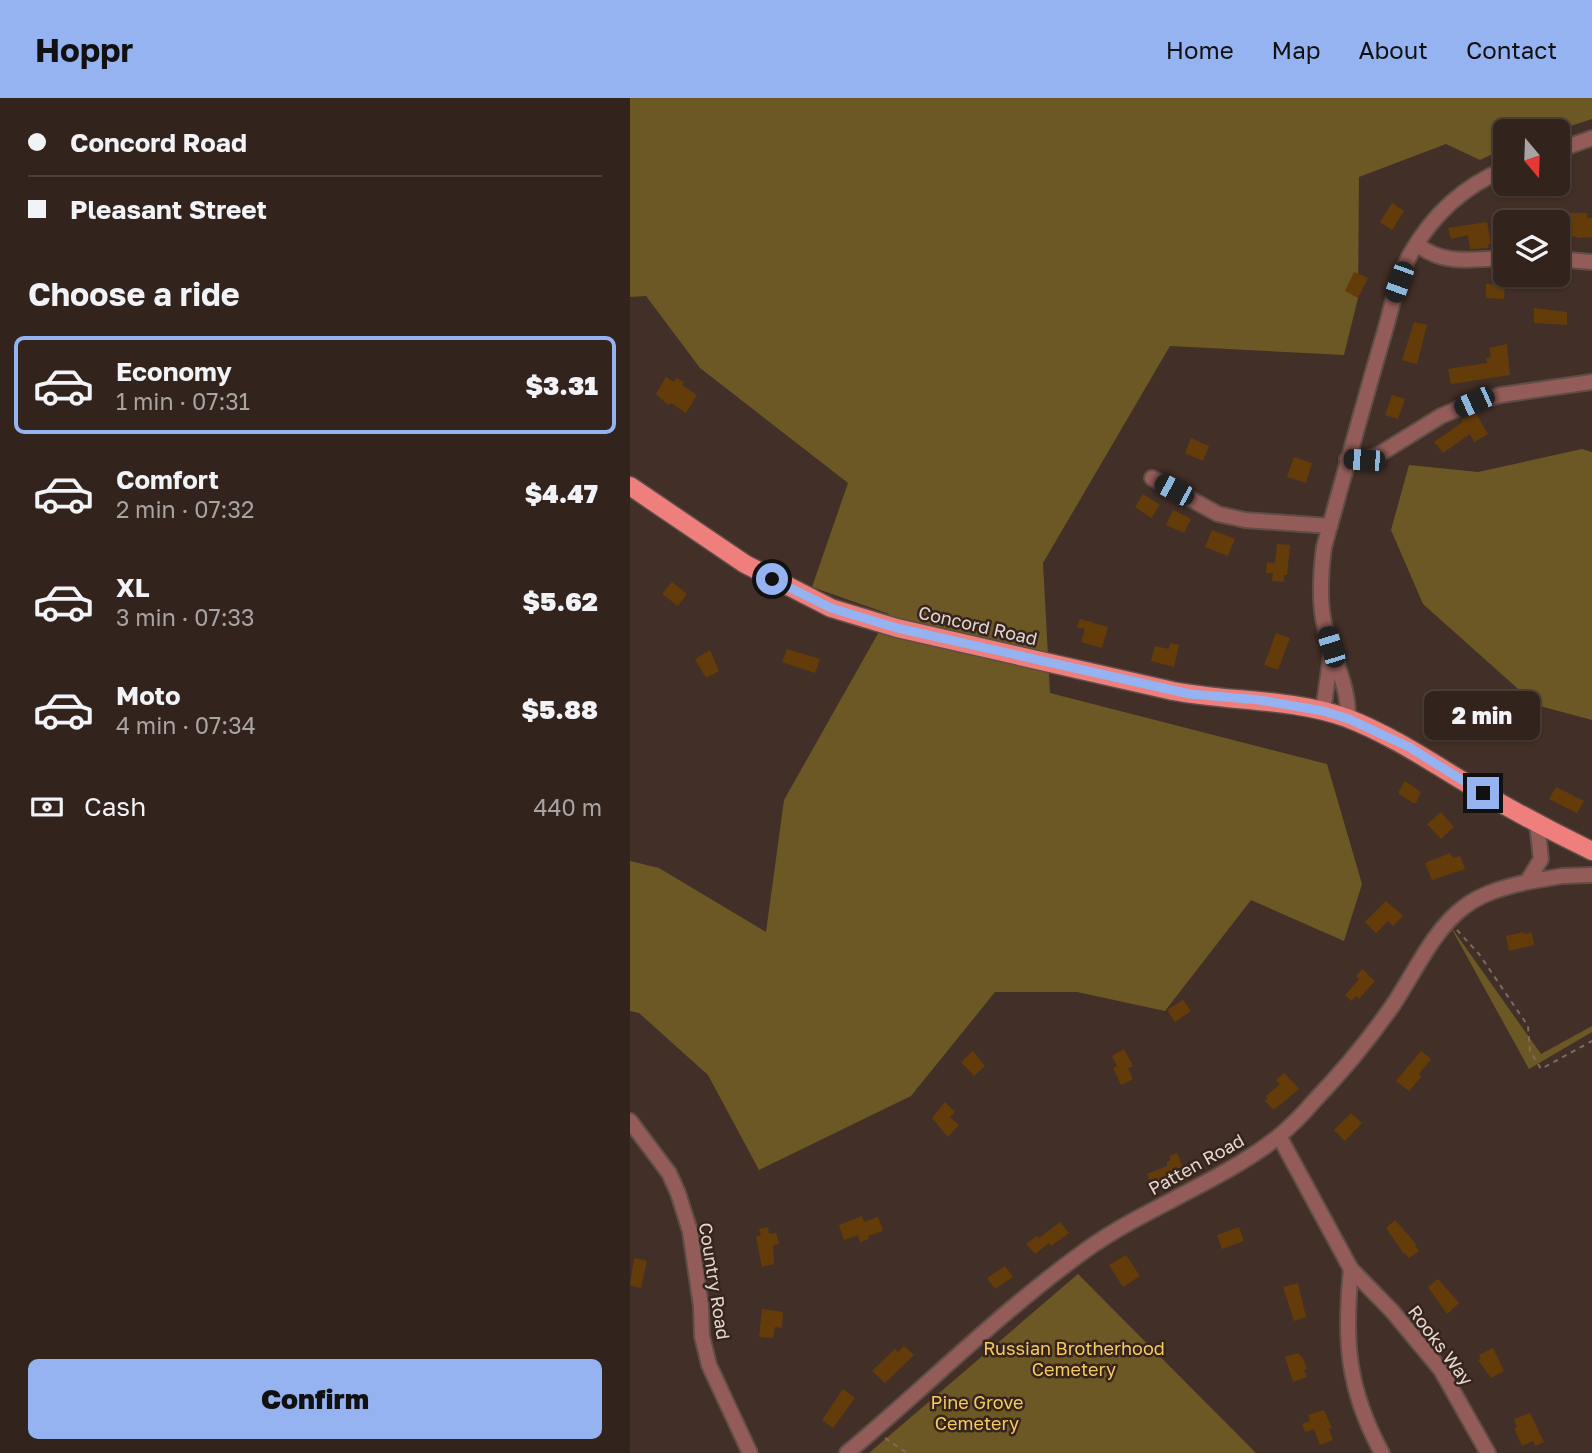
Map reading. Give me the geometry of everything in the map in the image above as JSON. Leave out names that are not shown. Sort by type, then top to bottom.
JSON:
[{"type":"main road","name":"Concord Road","points":[[630,486],[763,574],[831,608],[873,621],[1173,691],[1260,700],[1323,711],[1349,719],[1409,747],[1536,824],[1592,851]]},
{"type":"street","points":[[1570,146],[1592,138]]},
{"type":"street","points":[[1349,719],[1349,699],[1323,618],[1321,573],[1324,547],[1346,460],[1392,300],[1405,266],[1441,210],[1454,198],[1493,175]]},
{"type":"street","points":[[1417,244],[1441,258],[1493,258]]},
{"type":"street","points":[[1570,260],[1592,262]]},
{"type":"street","points":[[1346,460],[1364,460],[1378,455],[1441,416],[1474,402],[1502,395],[1592,382]]},
{"type":"street","points":[[1152,478],[1218,514],[1245,520],[1330,526]]},
{"type":"street","points":[[1323,711],[1331,647]]},
{"type":"street","points":[[1527,882],[1541,859],[1536,824]]},
{"type":"street","name":"Patten Road","points":[[847,1453],[992,1325],[1087,1250],[1146,1213],[1230,1169],[1279,1136],[1316,1099],[1392,1007],[1423,955],[1454,915],[1479,897],[1527,882],[1562,876],[1592,876]]},
{"type":"street","name":"Country Road","points":[[630,1121],[669,1173],[678,1193],[690,1231],[701,1306],[702,1336],[709,1365],[750,1453]]},
{"type":"street","name":"Rooks Way","points":[[1279,1136],[1351,1269],[1392,1311],[1440,1370],[1488,1453]]},
{"type":"street","points":[[1351,1269],[1347,1318],[1350,1365],[1360,1406],[1382,1453]]},
{"type":"path","points":[[1448,923],[1465,936],[1479,954],[1528,1026],[1530,1051],[1541,1069],[1592,1041]]},
{"type":"path","points":[[873,1431],[907,1453]]},
{"type":"green space","points":[[630,98],[1592,98],[1592,119],[1570,126],[1570,119],[1493,119],[1493,154],[1480,160],[1446,144],[1359,177],[1358,298],[1344,355],[1170,346],[1043,563],[1050,693],[1327,764],[1362,884],[1344,941],[1251,900],[1165,1011],[1077,992],[995,992],[911,1096],[759,1170],[708,1075],[639,1013],[630,1011],[630,861],[659,868],[766,932],[784,800],[889,614],[812,587],[848,483],[700,368],[646,296],[630,297]]},
{"type":"green space","points":[[1582,449],[1592,452],[1592,720],[1536,705],[1423,604],[1391,530],[1409,465],[1478,472]]},
{"type":"green space","points":[[1449,924],[1541,1054],[1592,1026],[1592,1032],[1529,1069]]},
{"type":"green space","name":"Russian Brotherhood Cemetery","points":[[1078,1274],[1256,1453],[869,1453]]},
{"type":"building","points":[[1392,203],[1404,211],[1392,230],[1380,222]]},
{"type":"building","points":[[1570,213],[1587,213],[1587,218],[1592,218],[1592,237],[1570,236]]},
{"type":"building","points":[[1487,222],[1491,244],[1488,244],[1489,248],[1470,249],[1468,235],[1451,239],[1448,228]]},
{"type":"building","points":[[1354,272],[1368,278],[1358,298],[1345,291]]},
{"type":"building","points":[[1486,284],[1505,287],[1504,299],[1486,298]]},
{"type":"building","points":[[1534,308],[1567,312],[1567,325],[1534,323]]},
{"type":"building","points":[[1414,322],[1427,325],[1417,364],[1402,360]]},
{"type":"building","points":[[1507,344],[1510,375],[1451,384],[1448,369],[1487,363],[1486,358],[1491,357],[1489,348]]},
{"type":"building","points":[[666,377],[674,382],[676,378],[684,382],[682,385],[697,395],[686,413],[671,403],[668,405],[656,394]]},
{"type":"building","points":[[1392,395],[1405,399],[1398,419],[1385,415]]},
{"type":"building","points":[[1475,412],[1488,434],[1474,442],[1470,434],[1443,453],[1434,442],[1463,422],[1461,419]]},
{"type":"building","points":[[1191,438],[1209,446],[1203,461],[1185,453]]},
{"type":"building","points":[[1294,457],[1312,463],[1306,483],[1287,477]]},
{"type":"building","points":[[1143,494],[1160,505],[1151,518],[1135,507]]},
{"type":"building","points":[[1173,510],[1191,519],[1184,533],[1166,525]]},
{"type":"building","points":[[1212,530],[1235,539],[1228,556],[1205,547]]},
{"type":"building","points":[[1277,544],[1290,545],[1284,582],[1272,581],[1273,573],[1266,573],[1267,562],[1275,563]]},
{"type":"building","points":[[672,582],[687,594],[678,606],[662,594]]},
{"type":"building","points":[[1080,619],[1108,627],[1102,648],[1081,642],[1085,629],[1077,627]]},
{"type":"building","points":[[1276,633],[1290,638],[1278,670],[1264,665]]},
{"type":"building","points":[[1170,643],[1179,645],[1174,667],[1151,661],[1155,646],[1169,649]]},
{"type":"building","points":[[787,649],[820,659],[815,673],[782,662]]},
{"type":"building","points":[[710,650],[719,671],[706,678],[695,659]]},
{"type":"building","points":[[1405,781],[1421,792],[1416,803],[1399,794]]},
{"type":"building","points":[[1556,787],[1584,801],[1577,813],[1549,799]]},
{"type":"building","points":[[1441,812],[1454,827],[1441,839],[1427,824]]},
{"type":"building","points":[[1450,853],[1453,858],[1460,856],[1465,869],[1432,880],[1425,863]]},
{"type":"building","points":[[1386,901],[1403,916],[1393,926],[1388,921],[1376,933],[1365,922]]},
{"type":"building","points":[[1532,933],[1534,945],[1509,951],[1506,936]]},
{"type":"building","points":[[1362,969],[1375,981],[1359,999],[1356,996],[1351,1001],[1345,995],[1359,979],[1356,976]]},
{"type":"building","points":[[1183,1000],[1191,1011],[1175,1022],[1167,1010]]},
{"type":"building","points":[[1124,1049],[1133,1066],[1128,1068],[1133,1079],[1121,1085],[1113,1068],[1117,1066],[1112,1056]]},
{"type":"building","points":[[973,1051],[985,1066],[974,1076],[961,1062]]},
{"type":"building","points":[[1421,1051],[1431,1059],[1419,1074],[1422,1076],[1409,1091],[1396,1081]]},
{"type":"building","points":[[1284,1073],[1299,1089],[1274,1110],[1265,1101],[1268,1098],[1266,1096],[1280,1084],[1276,1080]]},
{"type":"building","points":[[945,1102],[955,1112],[950,1117],[959,1125],[948,1137],[932,1118]]},
{"type":"building","points":[[1351,1113],[1362,1123],[1345,1141],[1334,1130]]},
{"type":"building","points":[[1177,1153],[1188,1180],[1181,1183],[1177,1174],[1177,1177],[1153,1187],[1147,1174],[1167,1166],[1167,1162],[1171,1160],[1169,1156]]},
{"type":"building","points":[[862,1216],[864,1222],[878,1217],[883,1231],[860,1242],[858,1235],[844,1240],[839,1225]]},
{"type":"building","points":[[1395,1220],[1419,1251],[1409,1258],[1386,1228]]},
{"type":"building","points":[[1060,1222],[1069,1233],[1035,1254],[1026,1244]]},
{"type":"building","points":[[768,1227],[769,1234],[776,1233],[779,1244],[773,1245],[774,1264],[762,1267],[756,1236],[761,1236],[759,1229]]},
{"type":"building","points":[[1239,1227],[1244,1241],[1222,1249],[1217,1235]]},
{"type":"building","points":[[1126,1255],[1140,1276],[1123,1287],[1109,1265]]},
{"type":"building","points":[[634,1258],[647,1261],[641,1288],[630,1285]]},
{"type":"building","points":[[1005,1266],[1013,1277],[995,1289],[987,1278]]},
{"type":"building","points":[[1438,1279],[1459,1303],[1447,1314],[1428,1287]]},
{"type":"building","points":[[1298,1283],[1306,1317],[1294,1321],[1283,1287]]},
{"type":"building","points":[[762,1309],[783,1312],[782,1328],[775,1327],[773,1338],[759,1337]]},
{"type":"building","points":[[904,1346],[914,1355],[885,1383],[872,1371],[895,1349],[898,1352]]},
{"type":"building","points":[[1493,1348],[1504,1371],[1491,1378],[1478,1360],[1481,1359],[1479,1355]]},
{"type":"building","points":[[1298,1353],[1303,1358],[1307,1377],[1293,1382],[1285,1357]]},
{"type":"building","points":[[843,1389],[855,1398],[833,1428],[822,1420]]},
{"type":"building","points":[[1324,1410],[1332,1428],[1329,1429],[1333,1440],[1320,1445],[1314,1429],[1305,1432],[1302,1424],[1310,1421],[1308,1415]]},
{"type":"building","points":[[1530,1413],[1544,1442],[1535,1446],[1533,1441],[1522,1446],[1514,1428],[1517,1427],[1514,1419]]},
{"type":"route","points":[[772,579],[831,608],[897,628],[1190,694],[1260,700],[1323,711],[1349,719],[1409,747],[1483,793]]},
{"type":"park label","name":"Pine Grove Cemetery","points":[[977,1412]]}]
